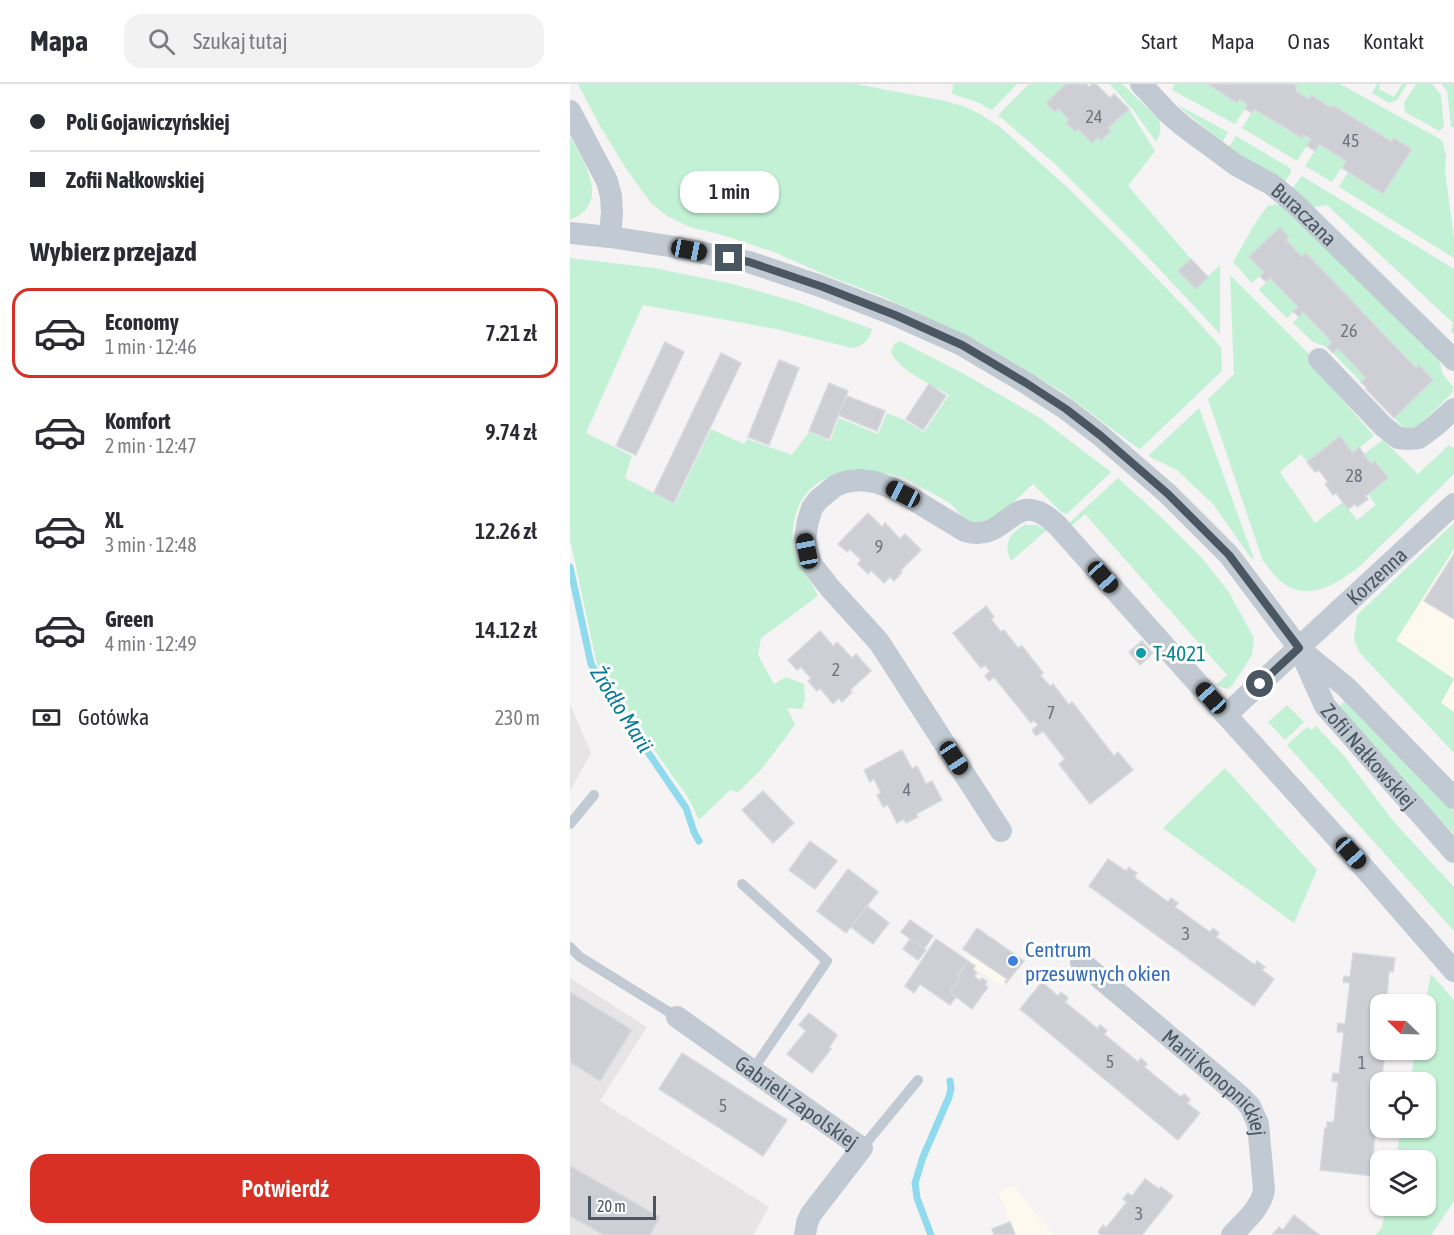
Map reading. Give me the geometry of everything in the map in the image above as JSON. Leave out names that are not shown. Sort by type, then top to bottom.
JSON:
[{"type":"street","name":"Buraczana","points":[[1142,84],[1183,126],[1236,165],[1271,184],[1293,202],[1454,360]]},
{"type":"street","points":[[570,111],[607,181],[612,212],[610,237]]},
{"type":"street","name":"Zofii Nałkowskiej","points":[[570,233],[669,246],[749,262],[823,287],[895,315],[962,345],[1066,409],[1168,494],[1229,555],[1299,648],[1325,706],[1454,852]]},
{"type":"street","points":[[1319,359],[1383,426],[1398,438],[1408,440],[1419,438],[1454,409]]},
{"type":"street","points":[[1002,831],[879,642],[812,565],[805,538],[808,521],[812,508],[818,500],[836,486],[860,480],[875,482],[892,488],[965,531],[973,533],[990,531],[1020,511],[1029,509],[1047,516],[1454,971]]},
{"type":"street","name":"Korzenna","points":[[1226,715],[1454,504]]},
{"type":"street","name":"Zofii Nałkowskiej","points":[[1299,648],[1346,687],[1454,798]]},
{"type":"street","name":"Marii Konopnickiej","points":[[1081,962],[1251,1106],[1258,1124],[1263,1197],[1258,1206],[1232,1235]]},
{"type":"street","name":"Gabrieli Zapolskiej","points":[[677,1017],[862,1148],[811,1214],[805,1235]]},
{"type":"lane","points":[[570,824],[594,795]]},
{"type":"lane","points":[[742,884],[827,961],[752,1071]]},
{"type":"lane","points":[[570,947],[580,957],[677,1017]]},
{"type":"lane","points":[[862,1148],[918,1080]]},
{"type":"shaded area","points":[[1454,527],[1454,749],[1360,652]]},
{"type":"shaded area","points":[[570,704],[591,753],[570,791]]},
{"type":"shaded area","points":[[977,928],[1024,961],[1002,987],[979,970],[977,973],[968,961],[972,955],[963,949]]},
{"type":"shaded area","points":[[570,978],[647,1027],[600,1101],[769,1207],[753,1235],[570,1235]]},
{"type":"shaded area","points":[[1014,1186],[1053,1235],[1015,1235],[998,1192]]},
{"type":"green space","points":[[578,84],[856,84],[963,106],[1000,127],[1067,187],[1121,241],[1221,347],[1222,371],[1140,449],[1064,393],[975,340],[881,296],[774,252],[690,227],[667,216],[651,203],[625,167]]},
{"type":"green space","points":[[953,84],[1017,84],[992,110],[977,102],[952,94]]},
{"type":"green space","points":[[1029,84],[1066,84],[1047,103],[1059,109],[1069,120],[1067,123],[1075,131],[1078,129],[1092,143],[1098,137],[1101,140],[1111,131],[1108,128],[1129,109],[1155,151],[1128,186],[1191,259],[1178,271],[1196,288],[1220,265],[1220,334],[1147,256],[1055,164],[998,115]]},
{"type":"green space","points":[[1110,84],[1122,84],[1159,119],[1160,131],[1156,142],[1134,111]]},
{"type":"green space","points":[[1175,84],[1208,84],[1237,102],[1239,99],[1248,104],[1235,124],[1172,90]]},
{"type":"green space","points":[[1293,84],[1340,84],[1440,139],[1446,156],[1445,171],[1454,239],[1454,258],[1339,187],[1348,172],[1384,194],[1411,149],[1395,138],[1392,142],[1334,105],[1331,109],[1311,96],[1308,99],[1295,90]]},
{"type":"green space","points":[[1377,84],[1380,84],[1379,89],[1394,97],[1402,84],[1407,84],[1397,100],[1389,103],[1372,93]]},
{"type":"green space","points":[[1417,84],[1432,84],[1441,95],[1444,127],[1439,131],[1405,112],[1404,103]]},
{"type":"green space","points":[[1441,84],[1454,84],[1454,128],[1451,127],[1447,91]]},
{"type":"green space","points":[[1178,105],[1228,132],[1222,143],[1189,115]]},
{"type":"green space","points":[[1254,109],[1301,138],[1304,135],[1311,139],[1297,161],[1242,128]]},
{"type":"green space","points":[[570,136],[587,170],[592,193],[590,203],[583,213],[570,220]]},
{"type":"green space","points":[[1236,136],[1290,168],[1291,172],[1283,185],[1229,147]]},
{"type":"green space","points":[[1319,144],[1346,161],[1332,182],[1305,166]]},
{"type":"green space","points":[[1302,176],[1454,269],[1454,334],[1451,331],[1453,323],[1327,205],[1310,208],[1291,190]]},
{"type":"green space","points":[[1276,204],[1287,207],[1439,357],[1442,373],[1453,387],[1453,392],[1418,427],[1404,428],[1394,418],[1433,380],[1419,365],[1416,368],[1306,254],[1302,257],[1286,240],[1289,237],[1250,257],[1264,272],[1252,283],[1233,262],[1257,220],[1268,206]]},
{"type":"green space","points":[[570,258],[654,268],[733,284],[800,303],[872,329],[865,342],[852,348],[776,329],[643,305],[586,433],[632,456],[625,478],[675,504],[711,429],[744,444],[747,439],[792,455],[809,432],[830,441],[839,418],[878,434],[887,413],[924,432],[949,395],[899,364],[891,351],[895,343],[900,341],[964,374],[1040,418],[1111,472],[1067,514],[1061,512],[1033,484],[1000,513],[978,522],[968,520],[945,500],[897,476],[838,475],[826,479],[808,491],[797,509],[793,543],[797,559],[818,596],[761,638],[758,655],[774,684],[786,677],[804,684],[805,699],[802,709],[787,708],[795,725],[760,771],[738,792],[730,790],[699,820],[689,799],[609,686],[597,665],[570,539]]},
{"type":"green space","points":[[1230,275],[1314,359],[1312,365],[1374,436],[1353,453],[1340,437],[1307,462],[1301,454],[1280,472],[1315,523],[1343,502],[1357,520],[1376,505],[1368,494],[1388,478],[1375,461],[1371,464],[1364,454],[1383,440],[1418,474],[1449,445],[1454,448],[1454,474],[1360,566],[1344,578],[1315,590],[1305,591],[1286,585],[1263,561],[1208,399],[1234,374]]},
{"type":"green space","points":[[1270,278],[1298,307],[1287,318],[1259,290]]},
{"type":"green space","points":[[1303,312],[1332,342],[1327,347],[1313,342],[1293,323]]},
{"type":"green space","points":[[1338,348],[1366,378],[1361,382],[1333,353]]},
{"type":"green space","points":[[1199,408],[1254,559],[1251,558],[1213,504],[1177,470],[1148,456]]},
{"type":"green space","points":[[1118,478],[1203,559],[1228,591],[1254,638],[1252,655],[1232,686],[1227,689],[1216,685],[1227,675],[1085,514],[1071,526],[1069,523]]},
{"type":"green space","points":[[1454,523],[1454,549],[1396,640],[1454,679],[1441,703],[1454,712],[1454,753],[1360,653],[1354,640],[1357,615]]},
{"type":"green space","points":[[1024,525],[1037,525],[1047,530],[1011,561],[1008,550],[1009,540]]},
{"type":"green space","points":[[1346,700],[1454,811],[1454,834],[1335,710]]},
{"type":"green space","points":[[1287,705],[1304,722],[1285,740],[1268,722]]},
{"type":"green space","points":[[1316,726],[1344,756],[1394,822],[1454,887],[1454,931],[1287,745],[1307,727],[1311,730]]},
{"type":"green space","points":[[1225,768],[1317,870],[1294,923],[1163,828]]},
{"type":"green space","points":[[1431,974],[1454,1000],[1454,1201],[1431,1235],[1376,1235],[1382,1227],[1384,1216],[1436,1216],[1436,1150],[1397,1150],[1399,1138],[1436,1138],[1436,1072],[1412,1072],[1414,1060],[1436,1060],[1436,994],[1427,994]]},
{"type":"building","points":[[1066,84],[1086,84],[1089,87],[1096,84],[1110,98],[1114,94],[1129,109],[1108,128],[1111,131],[1101,141],[1098,137],[1092,143],[1078,129],[1075,132],[1066,123],[1069,120],[1059,109],[1055,112],[1046,103]]},
{"type":"building","points":[[1208,84],[1293,84],[1297,87],[1295,90],[1308,99],[1311,95],[1331,108],[1333,105],[1392,142],[1394,138],[1412,149],[1383,194],[1342,168],[1346,161],[1319,144],[1315,151],[1307,146],[1311,139],[1304,135],[1302,138],[1254,109],[1252,113],[1245,109],[1248,104],[1239,99],[1237,103]]},
{"type":"building","points":[[1280,227],[1289,237],[1286,240],[1302,257],[1306,253],[1416,368],[1419,365],[1433,380],[1394,418],[1366,389],[1361,382],[1366,378],[1338,348],[1333,353],[1327,347],[1332,342],[1303,312],[1299,317],[1293,311],[1298,307],[1270,278],[1266,282],[1260,276],[1264,272],[1249,257]]},
{"type":"building","points":[[1191,259],[1208,277],[1196,289],[1178,271]]},
{"type":"building","points":[[665,342],[684,352],[636,455],[616,446]]},
{"type":"building","points":[[721,353],[741,363],[674,503],[654,493]]},
{"type":"building","points":[[779,360],[799,368],[769,445],[748,437]]},
{"type":"building","points":[[829,383],[848,391],[829,439],[809,431]]},
{"type":"building","points":[[929,384],[946,396],[923,430],[906,419]]},
{"type":"building","points":[[847,396],[885,411],[877,431],[838,415]]},
{"type":"building","points":[[1340,436],[1353,453],[1359,447],[1371,464],[1375,461],[1388,478],[1366,496],[1368,499],[1357,507],[1355,504],[1348,509],[1336,493],[1333,495],[1325,484],[1328,482],[1319,470],[1315,472],[1307,462]]},
{"type":"building","points":[[868,513],[882,527],[885,523],[900,539],[905,534],[921,550],[900,571],[902,572],[894,581],[890,577],[884,583],[871,570],[868,574],[858,564],[861,560],[850,549],[847,552],[838,544]]},
{"type":"building","points":[[1454,554],[1454,619],[1424,601]]},
{"type":"building","points":[[986,606],[994,617],[991,619],[1001,632],[1004,630],[1018,648],[1022,646],[1043,673],[1040,675],[1050,686],[1053,684],[1069,705],[1072,702],[1114,756],[1118,752],[1133,770],[1090,804],[1059,764],[1065,759],[1043,731],[1036,736],[1032,730],[1038,725],[1034,720],[1031,723],[994,677],[989,681],[985,676],[990,671],[985,665],[981,668],[953,633]]},
{"type":"building","points":[[820,631],[833,646],[837,642],[852,658],[856,654],[871,671],[850,690],[852,692],[842,702],[839,698],[833,704],[820,688],[817,691],[808,681],[811,678],[801,667],[797,670],[788,660]]},
{"type":"building","name":"T-4021","points":[[1142,641],[1153,653],[1140,665],[1129,652]]},
{"type":"building","points":[[902,750],[912,769],[917,766],[926,784],[932,781],[942,800],[916,814],[918,817],[906,823],[904,819],[897,823],[888,805],[883,807],[877,795],[881,793],[874,779],[870,782],[864,770]]},
{"type":"building","points":[[763,791],[794,823],[773,843],[742,810]]},
{"type":"building","points":[[810,841],[837,861],[815,889],[789,870]]},
{"type":"building","points":[[1108,859],[1126,871],[1129,867],[1137,873],[1134,877],[1168,902],[1171,898],[1178,903],[1175,907],[1210,932],[1213,928],[1219,933],[1216,937],[1255,965],[1257,961],[1265,967],[1262,970],[1274,979],[1254,1006],[1089,886]]},
{"type":"building","points":[[848,869],[878,892],[846,933],[817,911]]},
{"type":"building","points":[[867,906],[889,923],[873,944],[851,927]]},
{"type":"building","points":[[910,920],[933,936],[924,949],[901,932]]},
{"type":"building","points":[[977,928],[1024,961],[1006,983],[1007,979],[963,949]]},
{"type":"building","points":[[910,939],[926,950],[918,960],[903,949]]},
{"type":"building","points":[[936,939],[968,961],[957,976],[960,978],[950,992],[956,997],[950,1005],[920,984],[914,993],[905,986]]},
{"type":"building","points":[[1353,953],[1395,958],[1393,972],[1389,971],[1387,994],[1370,994],[1370,1060],[1384,1060],[1382,1072],[1370,1072],[1370,1138],[1375,1138],[1373,1150],[1370,1150],[1370,1176],[1320,1170],[1325,1128],[1327,1128],[1327,1122],[1334,1122],[1338,1082],[1332,1081],[1332,1078],[1333,1073],[1339,1074],[1344,1032],[1337,1032],[1338,1023],[1345,1024],[1350,983],[1343,982],[1344,976],[1350,977]]},
{"type":"building","points":[[968,961],[975,966],[973,969],[977,973],[974,976],[980,981],[982,978],[987,982],[985,985],[988,987],[972,1009],[950,992],[960,978],[957,976]]},
{"type":"building","points":[[1042,982],[1058,996],[1061,992],[1068,998],[1065,1002],[1098,1029],[1100,1025],[1104,1028],[1107,1031],[1104,1034],[1138,1062],[1141,1058],[1147,1064],[1144,1067],[1181,1097],[1184,1094],[1190,1099],[1187,1103],[1200,1113],[1178,1140],[1020,1009]]},
{"type":"building","points":[[570,992],[632,1030],[600,1081],[570,1062]]},
{"type":"building","points":[[809,1013],[837,1035],[829,1048],[831,1049],[812,1073],[787,1054],[806,1031],[799,1025]]},
{"type":"building","points":[[682,1053],[787,1120],[763,1156],[659,1089]]},
{"type":"building","points":[[570,1166],[660,1217],[650,1235],[604,1235],[570,1216]]},
{"type":"building","points":[[1145,1179],[1173,1196],[1142,1235],[1101,1235],[1098,1232],[1103,1225],[1106,1228],[1127,1202],[1123,1199],[1128,1193],[1132,1196]]},
{"type":"building","points":[[1294,1215],[1319,1235],[1273,1234],[1279,1227],[1283,1230]]},
{"type":"building","points":[[1010,1222],[1015,1234],[994,1235],[992,1229]]},
{"type":"waterway","name":"Źródło Marii","points":[[570,567],[591,664],[611,698],[686,808],[699,841]]},
{"type":"waterway","name":"Źródło Marii","points":[[931,1235],[917,1198],[915,1183],[923,1157],[949,1097],[950,1081]]},
{"type":"place","name":"T-4021","points":[[1141,653]]},
{"type":"place","name":"Centrum przesuwnych okien","points":[[1013,961]]},
{"type":"route","points":[[729,258],[749,262],[823,287],[895,315],[962,345],[1066,409],[1101,436],[1168,494],[1229,555],[1299,648],[1260,684]]}]
